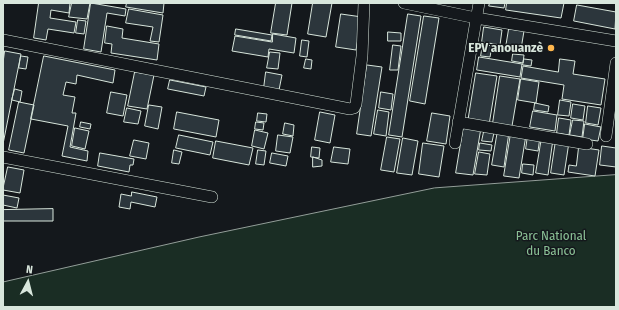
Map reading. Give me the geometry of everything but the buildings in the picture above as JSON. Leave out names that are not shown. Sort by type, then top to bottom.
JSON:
[{"type":"street","points":[[3,40],[350,109],[354,108],[356,104],[362,56],[364,3]]},
{"type":"street","points":[[404,3],[476,18],[616,40]]},
{"type":"street","points":[[454,142],[479,3]]},
{"type":"street","points":[[606,136],[616,63]]},
{"type":"street","points":[[458,122],[588,144]]},
{"type":"street","points":[[3,157],[212,197]]},
{"type":"green space","name":"Parc National du Banco","points":[[616,175],[616,307],[3,307],[3,282],[199,237],[434,188]]},
{"type":"place","name":"EPV anouanzè","points":[[551,48]]}]
